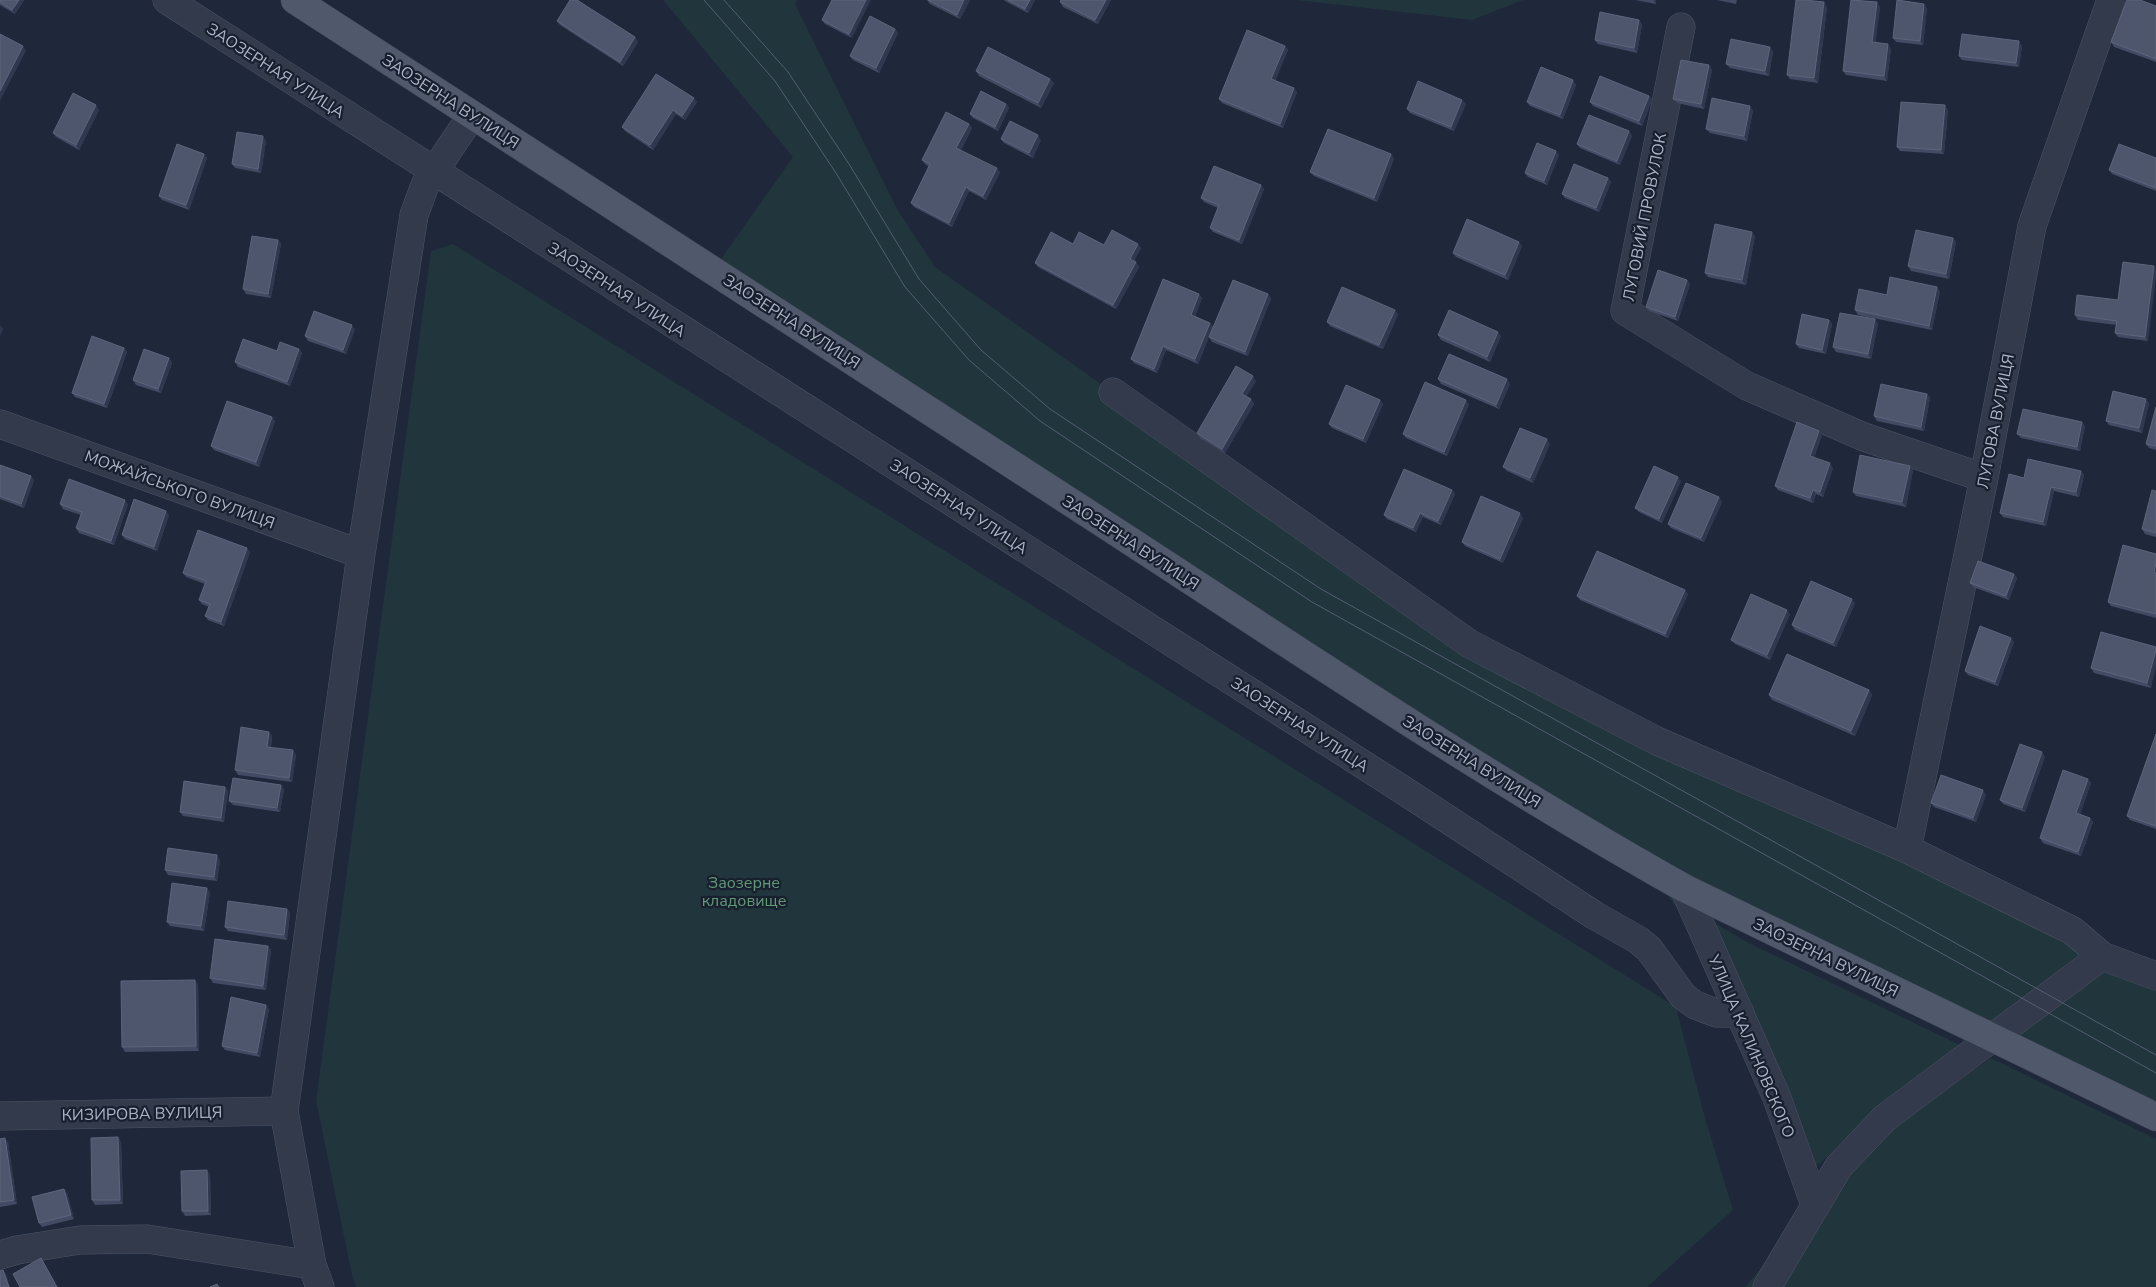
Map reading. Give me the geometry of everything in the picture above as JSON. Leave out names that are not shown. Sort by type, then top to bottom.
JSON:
[{"type":"main road","name":"ЗАОЗЕРНА ВУЛИЦЯ","points":[[295,0],[853,360],[1383,706],[1633,859],[1684,888],[2156,1117]]},
{"type":"street","name":"ЗАОЗЕРНАЯ УЛИЦА","points":[[168,0],[434,172],[1394,784],[1594,916],[1638,940],[1649,949],[1684,996],[1696,1005],[1716,1013],[1740,1013]]},
{"type":"street","name":"ЛУГОВА ВУЛИЦЯ","points":[[1906,849],[1984,478],[2032,226],[2111,0]]},
{"type":"street","name":"ЛУГОВИЙ ПРОВУЛОК","points":[[1681,27],[1625,312],[1747,386],[1864,437],[1984,478]]},
{"type":"street","points":[[0,1255],[17,1250],[80,1240],[147,1239],[316,1276],[284,1111],[361,554],[414,215],[425,185],[472,115]]},
{"type":"street","points":[[1113,392],[1470,644],[1657,741],[1906,849],[2073,931],[2102,956],[2156,976]]},
{"type":"street","name":"МОЖАЙСЬКОГО ВУЛИЦЯ","points":[[0,424],[361,554]]},
{"type":"street","name":"УЛИЦА КАЛИНОВСКОГО","points":[[1684,888],[1777,1098],[1815,1205]]},
{"type":"street","points":[[1767,1287],[1839,1166],[1886,1118],[1994,1039],[2102,956]]},
{"type":"street","name":"КИЗИРОВА ВУЛИЦЯ","points":[[0,1116],[284,1111]]},
{"type":"green space","points":[[663,0],[797,0],[795,4],[897,209],[935,267],[1470,644],[2156,976],[2156,1112],[1757,916],[1419,725],[714,269],[793,157]]},
{"type":"green space","points":[[1297,0],[1523,0],[1472,20]]},
{"type":"green space","name":"Заозерне кладовище","points":[[453,244],[1676,1007],[1705,1118],[1733,1210],[1647,1287],[356,1287],[316,1101],[431,251]]},
{"type":"green space","points":[[1667,895],[1747,942],[1962,1046],[1876,1108],[1795,1188],[1771,1076],[1705,945]]},
{"type":"green space","points":[[1991,1058],[2156,1139],[2156,1287],[1745,1287],[1799,1223],[1895,1127]]},
{"type":"building","points":[[0,0],[19,0],[12,10],[0,2]]},
{"type":"building","points":[[570,0],[577,0],[635,37],[620,62],[557,21]]},
{"type":"building","points":[[832,0],[866,0],[849,34],[822,20]]},
{"type":"building","points":[[928,0],[964,0],[957,15]]},
{"type":"building","points":[[1008,0],[1030,0],[1025,9]]},
{"type":"building","points":[[1061,0],[1106,0],[1095,20],[1060,2]]},
{"type":"building","points":[[1796,0],[1824,2],[1814,78],[1787,75]]},
{"type":"building","points":[[1851,0],[1877,2],[1872,42],[1888,44],[1884,76],[1843,71]]},
{"type":"building","points":[[1897,0],[1924,4],[1920,41],[1893,38]]},
{"type":"building","points":[[2127,0],[2140,0],[2156,6],[2156,59],[2111,42]]},
{"type":"building","points":[[1600,12],[1639,20],[1634,48],[1595,40]]},
{"type":"building","points":[[870,16],[895,29],[876,68],[850,56]]},
{"type":"building","points":[[1247,30],[1285,46],[1271,79],[1294,88],[1280,124],[1219,99]]},
{"type":"building","points":[[0,34],[23,46],[0,91]]},
{"type":"building","points":[[1962,34],[2019,41],[2016,63],[1959,56]]},
{"type":"building","points":[[1731,39],[1770,47],[1765,71],[1726,64]]},
{"type":"building","points":[[988,47],[1050,79],[1038,103],[976,71]]},
{"type":"building","points":[[1681,60],[1709,65],[1701,104],[1673,99]]},
{"type":"building","points":[[1541,67],[1573,80],[1560,115],[1527,102]]},
{"type":"building","points":[[656,74],[694,98],[682,116],[673,110],[650,145],[622,127]]},
{"type":"building","points":[[1600,76],[1649,96],[1639,121],[1590,102]]},
{"type":"building","points":[[1418,81],[1462,100],[1451,127],[1407,109]]},
{"type":"building","points":[[981,91],[1006,104],[995,127],[970,114]]},
{"type":"building","points":[[73,93],[96,105],[76,145],[53,133]]},
{"type":"building","points":[[1712,98],[1750,106],[1744,136],[1706,129]]},
{"type":"building","points":[[1901,102],[1945,105],[1941,150],[1897,147]]},
{"type":"building","points":[[946,112],[969,124],[956,148],[997,168],[983,196],[966,187],[949,223],[911,203],[930,164],[922,160]]},
{"type":"building","points":[[1589,115],[1629,131],[1617,161],[1577,144]]},
{"type":"building","points":[[1010,121],[1038,135],[1029,153],[1001,139]]},
{"type":"building","points":[[1328,129],[1391,154],[1374,198],[1310,172]]},
{"type":"building","points":[[237,132],[263,136],[258,169],[232,164]]},
{"type":"building","points":[[1537,143],[1556,151],[1544,181],[1525,173]]},
{"type":"building","points":[[177,144],[204,154],[186,205],[159,196]]},
{"type":"building","points":[[2119,144],[2156,158],[2156,188],[2109,170]]},
{"type":"building","points":[[1574,164],[1608,178],[1596,208],[1562,194]]},
{"type":"building","points":[[1214,166],[1261,185],[1239,240],[1210,228],[1219,205],[1201,198]]},
{"type":"building","points":[[1467,219],[1519,242],[1505,275],[1453,253]]},
{"type":"building","points":[[1715,224],[1752,232],[1742,280],[1705,273]]},
{"type":"building","points":[[1112,230],[1138,244],[1130,259],[1136,262],[1113,305],[1035,263],[1051,232],[1073,244],[1079,232],[1104,245]]},
{"type":"building","points":[[1916,230],[1953,238],[1946,274],[1908,266]]},
{"type":"building","points":[[252,236],[278,240],[268,294],[243,289]]},
{"type":"building","points":[[2123,262],[2154,266],[2145,337],[2115,333],[2117,321],[2075,315],[2077,295],[2118,300]]},
{"type":"building","points":[[1658,270],[1687,280],[1675,317],[1646,307]]},
{"type":"building","points":[[1890,277],[1937,287],[1929,326],[1855,310],[1859,289],[1887,295]]},
{"type":"building","points":[[1163,279],[1199,294],[1191,315],[1210,323],[1195,359],[1163,346],[1154,369],[1131,359]]},
{"type":"building","points":[[1233,280],[1268,294],[1245,352],[1209,337]]},
{"type":"building","points":[[1342,287],[1395,310],[1379,345],[1327,322]]},
{"type":"building","points":[[1449,310],[1498,332],[1487,357],[1438,335]]},
{"type":"building","points":[[314,311],[352,325],[343,350],[305,336]]},
{"type":"building","points":[[1840,313],[1875,319],[1868,354],[1833,347]]},
{"type":"building","points":[[1802,314],[1829,320],[1822,350],[1796,344]]},
{"type":"building","points":[[92,336],[124,348],[104,404],[72,393]]},
{"type":"building","points":[[243,339],[277,351],[280,342],[299,349],[287,382],[235,362]]},
{"type":"building","points":[[144,349],[169,358],[158,389],[133,380]]},
{"type":"building","points":[[1449,354],[1507,379],[1496,405],[1438,379]]},
{"type":"building","points":[[1236,366],[1253,376],[1242,394],[1251,399],[1222,449],[1197,433]]},
{"type":"building","points":[[1425,382],[1466,400],[1444,452],[1403,434]]},
{"type":"building","points":[[1881,384],[1927,394],[1921,427],[1874,416]]},
{"type":"building","points":[[1346,385],[1380,400],[1363,439],[1329,424]]},
{"type":"building","points":[[2113,391],[2146,399],[2139,428],[2106,421]]},
{"type":"building","points":[[227,401],[272,417],[256,462],[211,446]]},
{"type":"building","points":[[2156,407],[2156,446],[2146,444]]},
{"type":"building","points":[[2023,409],[2082,422],[2077,447],[2017,434]]},
{"type":"building","points":[[1797,422],[1819,431],[1810,456],[1830,463],[1820,492],[1813,490],[1810,498],[1775,486]]},
{"type":"building","points":[[1520,428],[1547,439],[1530,478],[1503,467]]},
{"type":"building","points":[[1860,455],[1910,466],[1902,502],[1853,492]]},
{"type":"building","points":[[2028,459],[2081,471],[2076,492],[2051,487],[2043,522],[2000,513],[2009,474],[2024,478]]},
{"type":"building","points":[[0,465],[31,476],[21,504],[0,496]]},
{"type":"building","points":[[1654,466],[1678,477],[1659,519],[1635,508]]},
{"type":"building","points":[[1404,469],[1452,490],[1438,521],[1420,513],[1413,528],[1384,515]]},
{"type":"building","points":[[69,479],[125,500],[111,541],[76,528],[82,512],[60,504]]},
{"type":"building","points":[[1686,483],[1719,497],[1701,538],[1668,524]]},
{"type":"building","points":[[2152,490],[2156,491],[2156,533],[2142,529]]},
{"type":"building","points":[[1481,496],[1520,513],[1500,559],[1462,542]]},
{"type":"building","points":[[134,499],[166,511],[154,547],[122,535]]},
{"type":"building","points":[[198,530],[247,548],[221,622],[205,616],[210,604],[199,600],[206,581],[183,573]]},
{"type":"building","points":[[2123,545],[2156,554],[2154,573],[2156,573],[2156,614],[2108,602]]},
{"type":"building","points":[[1597,551],[1685,590],[1665,634],[1577,596]]},
{"type":"building","points":[[1978,561],[2014,574],[2006,596],[1970,583]]},
{"type":"building","points":[[1811,581],[1852,599],[1833,643],[1792,625]]},
{"type":"building","points":[[1751,594],[1787,610],[1767,655],[1731,640]]},
{"type":"building","points":[[1980,626],[2011,638],[1995,682],[1965,671]]},
{"type":"building","points":[[2101,632],[2156,647],[2147,683],[2091,668]]},
{"type":"building","points":[[1787,654],[1869,690],[1851,731],[1769,695]]},
{"type":"building","points":[[241,727],[269,732],[267,747],[293,750],[289,778],[235,770]]},
{"type":"building","points":[[2156,734],[2156,826],[2127,816]]},
{"type":"building","points":[[2020,744],[2042,752],[2022,808],[2000,800]]},
{"type":"building","points":[[2063,770],[2088,779],[2076,813],[2090,818],[2078,852],[2040,838]]},
{"type":"building","points":[[1941,775],[1983,790],[1973,818],[1931,803]]},
{"type":"building","points":[[233,778],[281,785],[277,808],[229,801]]},
{"type":"building","points":[[184,781],[225,787],[221,818],[180,812]]},
{"type":"building","points":[[168,848],[217,855],[214,877],[165,870]]},
{"type":"building","points":[[172,883],[207,888],[201,926],[167,922]]},
{"type":"building","points":[[228,901],[287,909],[284,935],[225,927]]},
{"type":"building","points":[[215,939],[268,946],[263,986],[210,978]]},
{"type":"building","points":[[195,980],[196,1046],[122,1047],[121,981]]},
{"type":"building","points":[[231,997],[266,1005],[257,1053],[222,1046]]},
{"type":"building","points":[[118,1137],[120,1200],[92,1200],[91,1138]]},
{"type":"building","points":[[5,1138],[14,1200],[0,1202],[0,1139]]},
{"type":"building","points":[[207,1170],[208,1211],[182,1211],[181,1171]]},
{"type":"building","points":[[64,1189],[71,1215],[39,1223],[32,1197]]},
{"type":"building","points":[[41,1258],[57,1287],[20,1287],[13,1274]]},
{"type":"building","points":[[3,1270],[9,1287],[0,1287],[0,1271]]},
{"type":"tram line","points":[[704,0],[775,81],[836,173],[905,287],[969,360],[1040,421],[1312,602],[2156,1073]]},
{"type":"tram line","points":[[724,0],[788,72],[849,164],[919,279],[981,350],[1050,409],[1321,589],[2156,1055]]}]
